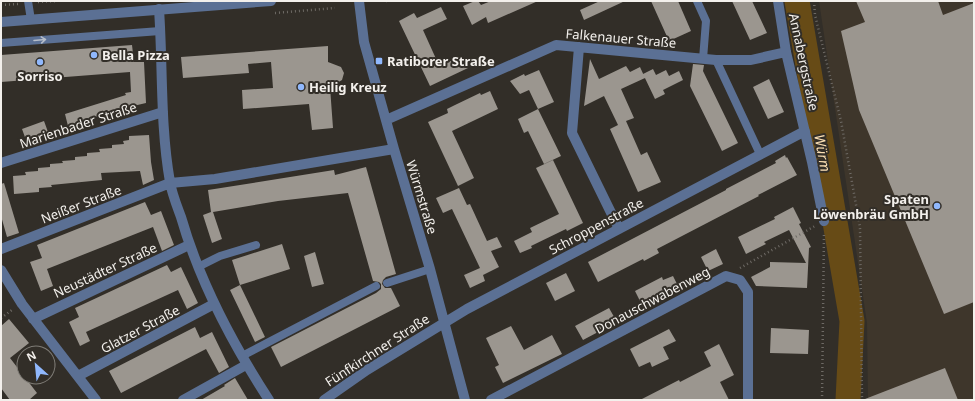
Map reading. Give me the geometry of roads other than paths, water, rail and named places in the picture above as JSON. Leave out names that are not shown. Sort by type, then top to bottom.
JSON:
[{"type":"street","points":[[1,22],[159,9],[182,4],[271,1]]},
{"type":"street","name":"Würmstraße","points":[[359,1],[364,42],[430,269],[465,400]]},
{"type":"street","name":"Annabergstraße","points":[[778,1],[786,52],[805,131],[824,221]]},
{"type":"street","points":[[159,9],[163,112],[170,183],[189,245],[214,304],[244,361],[269,400]]},
{"type":"street","name":"Falkenauer Straße","points":[[386,120],[556,45],[716,60],[751,60],[786,52]]},
{"type":"street","points":[[579,47],[572,133],[619,229]]},
{"type":"street","name":"Marienbader Straße","points":[[1,163],[163,112]]},
{"type":"street","name":"Schroppenstraße","points":[[444,323],[467,309],[805,131]]},
{"type":"street","points":[[170,183],[215,179],[394,149]]},
{"type":"street","name":"Neißer Straße","points":[[1,249],[170,183]]},
{"type":"street","name":"Neustädter Straße","points":[[33,319],[189,245]]},
{"type":"street","points":[[1,270],[22,304],[96,400]]},
{"type":"street","name":"Donauschwabenweg","points":[[491,400],[726,276],[740,280],[748,292],[748,400]]},
{"type":"street","name":"Glatzer Straße","points":[[78,376],[214,304]]},
{"type":"street","name":"Fünfkirchner Straße","points":[[324,400],[367,370],[444,323]]},
{"type":"street","points":[[183,400],[244,361]]},
{"type":"lane","points":[[28,1],[31,20]]},
{"type":"lane","points":[[697,1],[706,21],[702,59]]},
{"type":"lane","points":[[1,43],[160,31]]},
{"type":"lane","points":[[716,60],[760,154]]},
{"type":"lane","points":[[198,267],[220,256],[256,245]]},
{"type":"lane","points":[[387,283],[430,269]]},
{"type":"lane","points":[[244,361],[376,286]]},
{"type":"waterway","name":"Würm","points":[[797,1],[852,321],[848,400]]},
{"type":"place","name":"Bella Pizza","points":[[94,55]]},
{"type":"place","name":"Ratiborer Straße","points":[[379,61]]},
{"type":"place","name":"Sorriso","points":[[40,62]]},
{"type":"place","name":"Heilig Kreuz","points":[[301,87]]},
{"type":"place","name":"Spaten Löwenbräu GmbH","points":[[937,206]]}]
